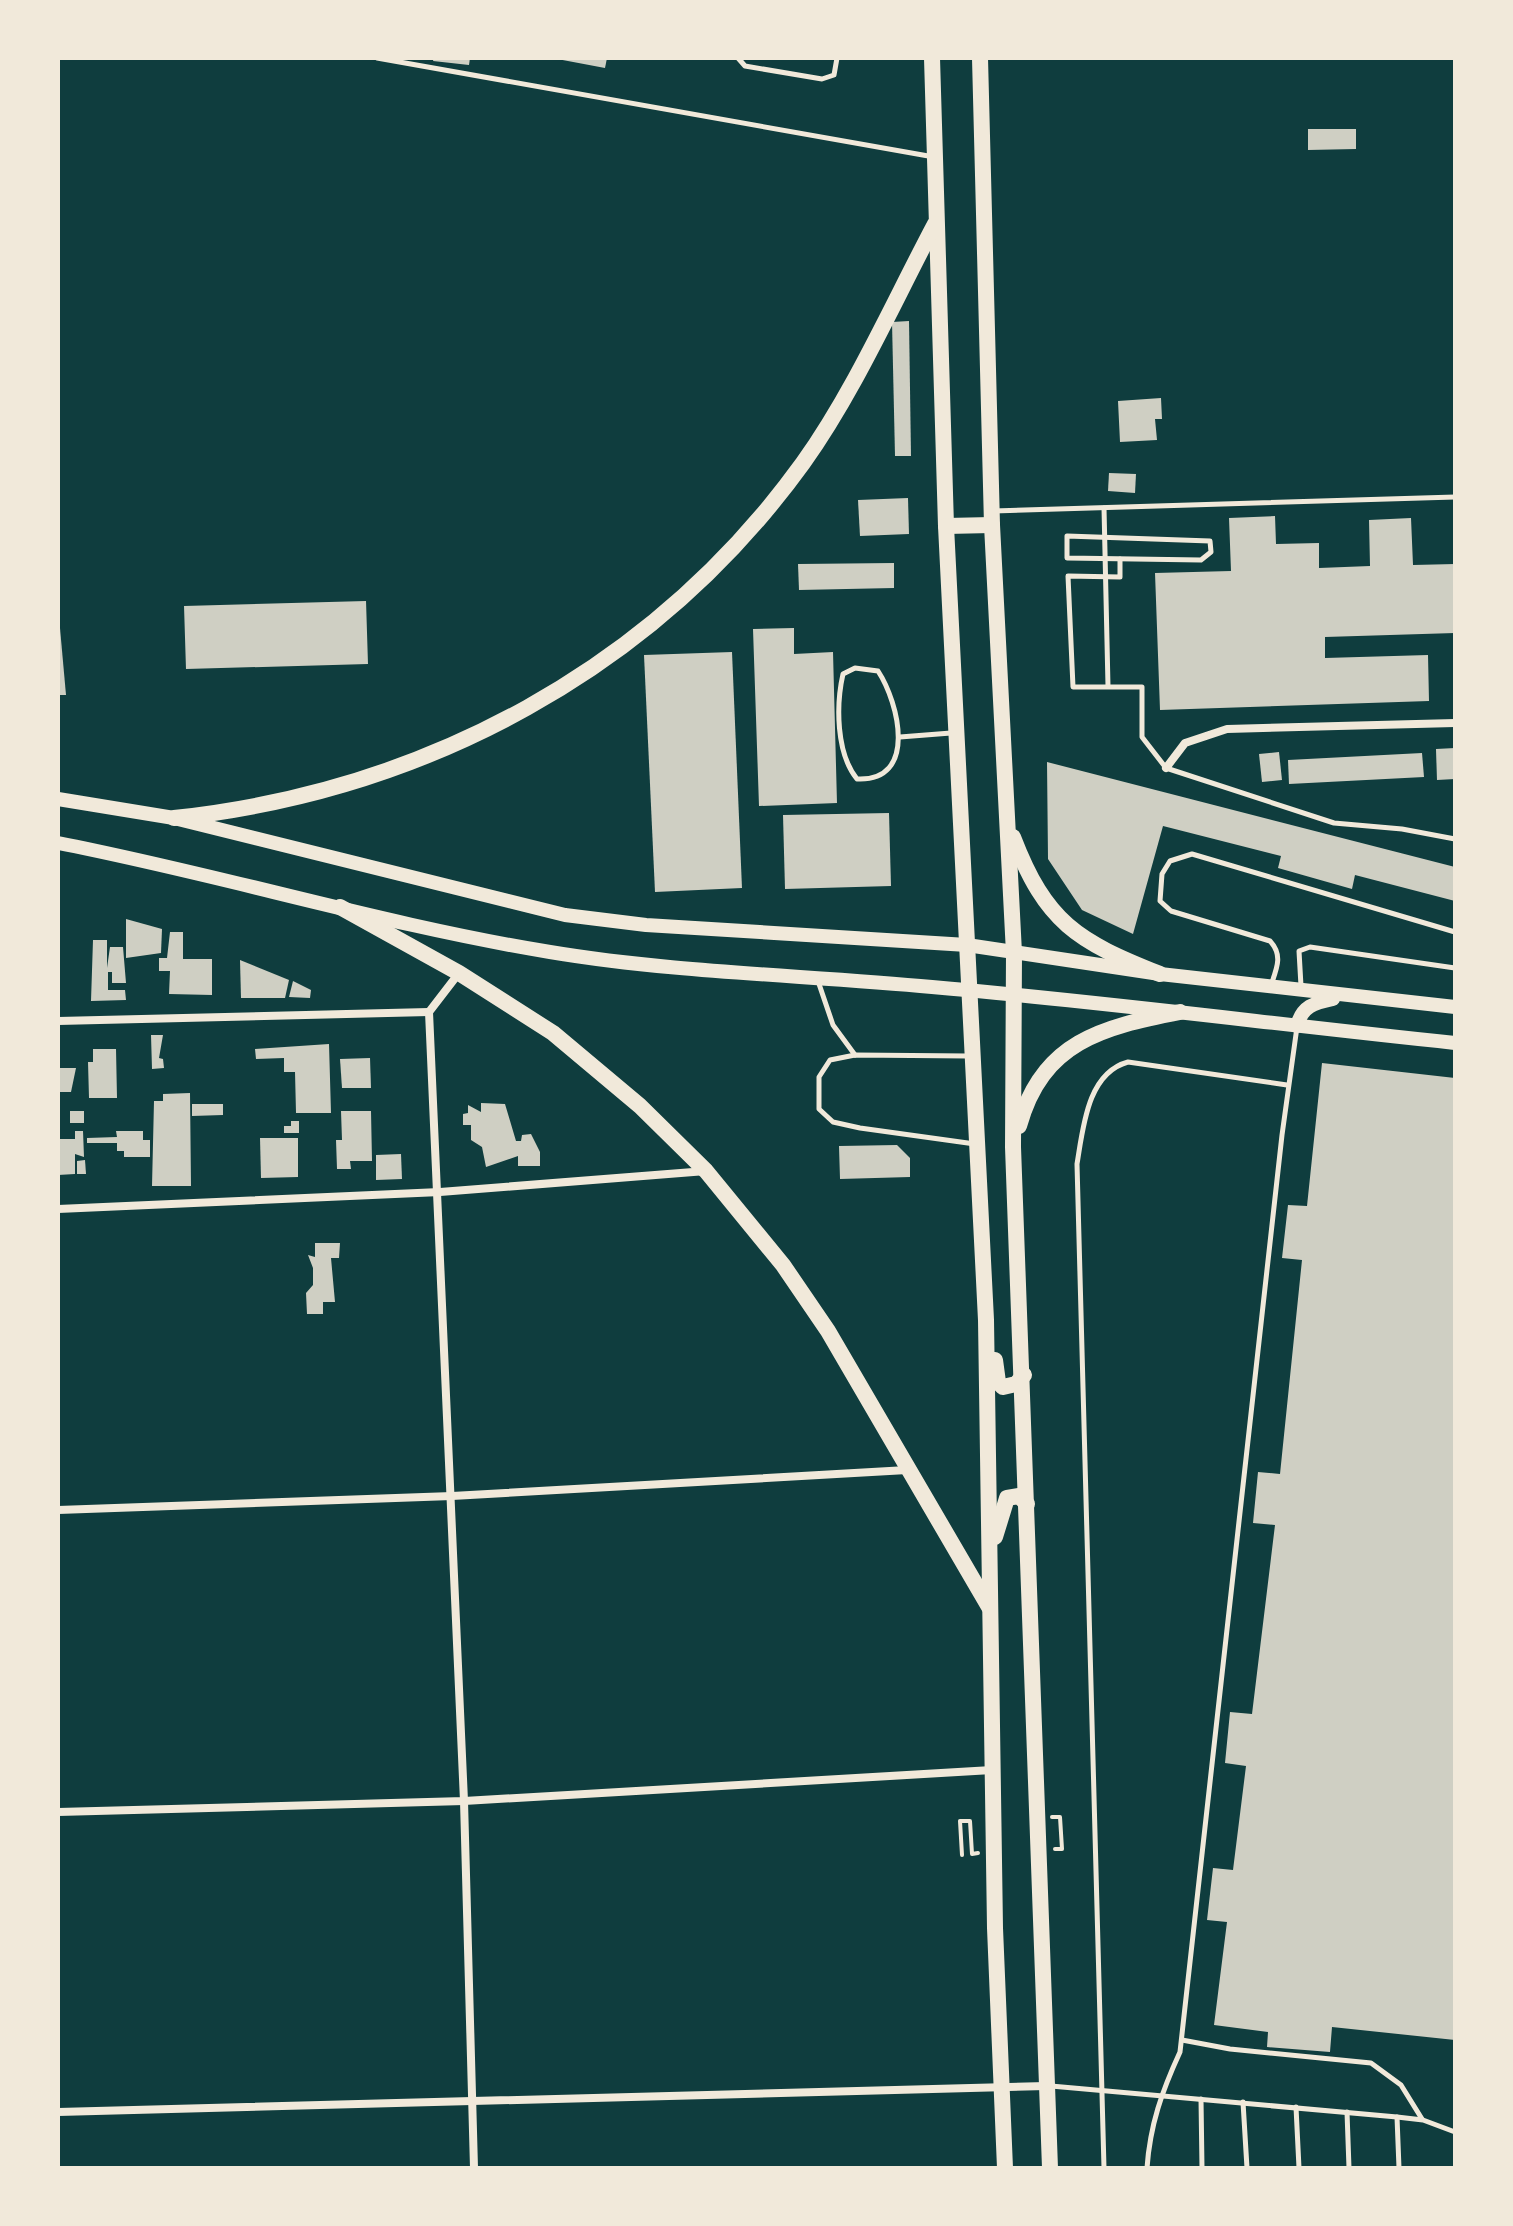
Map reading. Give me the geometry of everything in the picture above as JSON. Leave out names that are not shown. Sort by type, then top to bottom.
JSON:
[{"type":"main road","points":[[932,58],[946,526],[986,1320],[992,1770],[1005,2168]]},
{"type":"main road","points":[[980,58],[992,518],[1014,953],[1013,1147],[1024,1375],[1050,2168]]},
{"type":"main road","points":[[174,818],[218,814],[323,793],[433,754],[537,705],[638,634],[719,563],[804,462],[848,388],[935,223]]},
{"type":"main road","points":[[946,526],[992,518]]},
{"type":"main road","points":[[58,799],[174,818],[565,915],[646,925],[967,945],[1160,974],[1455,1007]]},
{"type":"main road","points":[[1007,822],[1028,875],[1065,924],[1102,951],[1160,974]]},
{"type":"main road","points":[[58,843],[188,868],[340,907],[554,953],[647,964],[1013,994],[1455,1043]]},
{"type":"main road","points":[[340,907],[459,973],[553,1033],[640,1106],[706,1171],[783,1265],[828,1331],[990,1610]]},
{"type":"main road","points":[[1297,1026],[1300,1014],[1307,1007],[1345,996]]},
{"type":"main road","points":[[1013,1147],[1025,1101],[1049,1064],[1078,1041],[1125,1022],[1180,1012]]},
{"type":"main road","points":[[986,1320],[998,1382],[1010,1387],[1024,1375]]},
{"type":"main road","points":[[989,1556],[1007,1498],[1019,1496],[1027,1504]]},
{"type":"street","points":[[1166,768],[1185,743],[1227,729],[1455,723]]},
{"type":"street","points":[[459,973],[429,1012],[440,1192],[464,1801],[474,2168]]},
{"type":"street","points":[[58,1021],[429,1012]]},
{"type":"street","points":[[58,1209],[440,1192],[706,1171]]},
{"type":"street","points":[[58,1510],[452,1496],[907,1470]]},
{"type":"street","points":[[58,1812],[464,1801],[992,1770]]},
{"type":"street","points":[[58,2112],[1046,2086]]},
{"type":"lane","points":[[377,58],[935,157]]},
{"type":"lane","points":[[738,58],[745,66],[822,79],[834,75],[837,58]]},
{"type":"lane","points":[[992,518],[1104,508],[1455,497]]},
{"type":"lane","points":[[1104,508],[1108,686]]},
{"type":"lane","points":[[1067,536],[1105,537],[1210,541],[1211,552],[1201,560],[1067,558],[1067,536]]},
{"type":"lane","points":[[1120,559],[1120,577],[1068,576],[1073,687],[1142,687],[1142,737],[1166,768],[1334,823],[1402,829],[1455,839]]},
{"type":"lane","points":[[855,668],[878,671],[889,688],[900,737],[896,758],[885,775],[857,779],[846,765],[838,696],[843,674],[855,668]]},
{"type":"lane","points":[[900,737],[956,732]]},
{"type":"lane","points":[[1271,987],[1279,962],[1278,949],[1270,941],[1171,911],[1160,901],[1162,874],[1170,861],[1192,854],[1455,932]]},
{"type":"lane","points":[[1302,991],[1297,960],[1299,951],[1310,947],[1455,968]]},
{"type":"lane","points":[[817,977],[833,1025],[855,1055]]},
{"type":"lane","points":[[1147,2168],[1149,2137],[1159,2096],[1180,2052],[1182,2040],[1287,1085],[1297,1026]]},
{"type":"lane","points":[[973,1057],[855,1055],[830,1060],[819,1077],[819,1109],[833,1122],[977,1144]]},
{"type":"lane","points":[[1104,2168],[1077,1164],[1086,1112],[1107,1072],[1128,1062],[1287,1085]]},
{"type":"lane","points":[[1182,2040],[1230,2049],[1371,2063],[1401,2085],[1423,2120]]},
{"type":"lane","points":[[1046,2086],[1397,2117],[1423,2120],[1455,2132]]},
{"type":"lane","points":[[1201,2099],[1202,2168]]},
{"type":"lane","points":[[1243,2102],[1247,2168]]},
{"type":"lane","points":[[1296,2107],[1299,2168]]},
{"type":"lane","points":[[1347,2112],[1349,2168]]},
{"type":"lane","points":[[1397,2117],[1399,2168]]},
{"type":"path","points":[[962,1855],[960,1821],[970,1821],[972,1854],[987,1853]]},
{"type":"path","points":[[1047,1849],[1062,1849]]},
{"type":"building","points":[[434,58],[470,58],[469,65],[433,61]]},
{"type":"building","points":[[552,58],[607,58],[605,68]]},
{"type":"building","points":[[1308,129],[1356,129],[1356,149],[1308,150]]},
{"type":"building","points":[[909,321],[911,456],[895,456],[892,322]]},
{"type":"building","points":[[1161,398],[1162,419],[1155,419],[1157,440],[1120,442],[1118,401]]},
{"type":"building","points":[[1109,473],[1136,474],[1135,493],[1108,491]]},
{"type":"building","points":[[908,498],[909,534],[860,536],[858,500]]},
{"type":"building","points":[[1275,516],[1276,544],[1319,543],[1319,568],[1370,566],[1369,520],[1411,518],[1413,565],[1455,564],[1455,633],[1325,637],[1325,658],[1428,655],[1429,701],[1160,710],[1155,573],[1231,571],[1229,518]]},
{"type":"building","points":[[894,563],[894,588],[799,590],[798,564]]},
{"type":"building","points":[[366,601],[368,664],[186,669],[184,606]]},
{"type":"building","points":[[58,606],[66,695],[58,695]]},
{"type":"building","points":[[794,628],[794,654],[833,652],[837,803],[759,806],[753,629]]},
{"type":"building","points":[[732,652],[742,888],[655,892],[644,655]]},
{"type":"building","points":[[1455,748],[1455,779],[1437,780],[1436,749]]},
{"type":"building","points":[[1279,752],[1282,780],[1262,782],[1259,754]]},
{"type":"building","points":[[1422,753],[1424,777],[1289,784],[1288,760]]},
{"type":"building","points":[[1047,762],[1455,867],[1455,901],[1355,875],[1352,889],[1278,868],[1281,856],[1163,826],[1133,934],[1082,910],[1048,859]]},
{"type":"building","points":[[889,813],[891,886],[785,889],[783,815]]},
{"type":"building","points":[[126,919],[162,929],[161,953],[126,958]]},
{"type":"building","points":[[170,932],[183,932],[183,959],[212,959],[212,995],[169,994],[170,971],[159,971],[159,958],[167,958]]},
{"type":"building","points":[[93,940],[107,940],[107,968],[110,947],[123,947],[126,983],[112,983],[112,972],[108,972],[108,990],[125,990],[126,1000],[91,1001]]},
{"type":"building","points":[[240,960],[289,980],[285,998],[241,998]]},
{"type":"building","points":[[293,981],[311,990],[310,998],[289,997]]},
{"type":"building","points":[[151,1035],[163,1035],[159,1058],[163,1059],[164,1068],[152,1069]]},
{"type":"building","points":[[329,1044],[331,1113],[296,1113],[295,1072],[284,1072],[284,1058],[256,1059],[255,1049]]},
{"type":"building","points":[[93,1049],[116,1049],[117,1098],[89,1098],[88,1062],[93,1062]]},
{"type":"building","points":[[370,1058],[371,1088],[342,1088],[340,1059]]},
{"type":"building","points":[[1322,1063],[1455,1078],[1455,2040],[1332,2027],[1330,2052],[1267,2047],[1268,2032],[1214,2025],[1227,1922],[1207,1920],[1213,1868],[1233,1870],[1246,1766],[1225,1763],[1230,1712],[1252,1714],[1275,1525],[1253,1523],[1258,1472],[1280,1474],[1302,1260],[1282,1258],[1288,1205],[1307,1206]]},
{"type":"building","points":[[58,1068],[76,1068],[71,1092],[58,1092]]},
{"type":"building","points":[[190,1093],[191,1186],[152,1186],[154,1101],[163,1101],[163,1094]]},
{"type":"building","points":[[481,1103],[505,1104],[516,1141],[521,1141],[522,1135],[531,1134],[540,1152],[540,1166],[518,1166],[518,1156],[486,1167],[482,1147],[471,1140],[471,1125],[463,1125],[463,1114],[468,1113],[468,1105],[481,1112]]},
{"type":"building","points":[[192,1104],[223,1104],[223,1115],[192,1116]]},
{"type":"building","points":[[70,1111],[84,1111],[84,1123],[70,1123]]},
{"type":"building","points":[[341,1111],[371,1111],[372,1161],[350,1161],[351,1169],[337,1169],[336,1140],[342,1140]]},
{"type":"building","points":[[291,1121],[299,1121],[299,1133],[284,1133],[284,1126],[291,1126]]},
{"type":"building","points":[[75,1131],[83,1131],[84,1157],[75,1154],[75,1174],[58,1175],[58,1139],[75,1139]]},
{"type":"building","points":[[116,1131],[143,1131],[143,1140],[150,1140],[150,1157],[124,1157],[124,1151],[117,1151],[117,1143],[87,1143],[87,1138],[117,1137]]},
{"type":"building","points":[[260,1138],[298,1138],[298,1177],[261,1178]]},
{"type":"building","points":[[897,1145],[910,1158],[910,1177],[840,1179],[839,1146]]},
{"type":"building","points":[[401,1154],[402,1179],[376,1180],[376,1155]]},
{"type":"building","points":[[85,1160],[86,1174],[77,1174],[77,1161]]},
{"type":"building","points":[[315,1243],[340,1243],[339,1258],[331,1258],[335,1302],[323,1302],[323,1314],[307,1314],[306,1293],[313,1285],[313,1268],[308,1255],[315,1257]]}]
